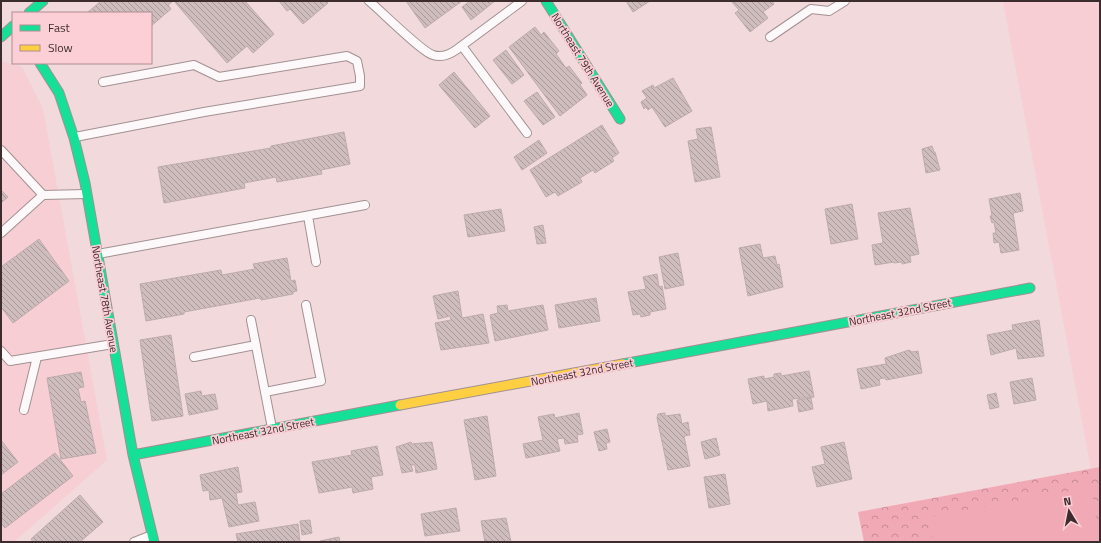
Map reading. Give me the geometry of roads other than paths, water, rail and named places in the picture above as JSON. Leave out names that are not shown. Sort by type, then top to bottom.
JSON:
[{"type":"street","points":[[30,12],[43,1]]},
{"type":"street","name":"Northeast 79th Avenue","points":[[546,1],[620,119]]},
{"type":"street","points":[[1,37],[10,26]]},
{"type":"street","name":"Northeast 78th Avenue","points":[[41,64],[59,93],[74,138],[87,194],[133,455],[153,539]]},
{"type":"street","name":"Northeast 32nd Street","points":[[133,455],[1030,288]]},
{"type":"lane","points":[[369,1],[428,54],[440,57],[449,55],[522,1]]},
{"type":"lane","points":[[770,37],[809,5],[829,11],[845,1]]},
{"type":"lane","points":[[462,46],[527,133]]},
{"type":"lane","points":[[74,138],[204,112],[360,86],[360,76],[357,61],[347,56],[219,77],[194,65],[104,82]]},
{"type":"lane","points":[[1,150],[43,195]]},
{"type":"lane","points":[[1,233],[43,195],[87,194]]},
{"type":"lane","points":[[97,254],[365,205]]},
{"type":"lane","points":[[308,216],[316,262]]},
{"type":"lane","points":[[265,392],[321,381],[306,305]]},
{"type":"lane","points":[[251,320],[272,429]]},
{"type":"lane","points":[[1,351],[10,361],[113,344]]},
{"type":"lane","points":[[194,357],[256,346]]},
{"type":"lane","points":[[24,410],[37,357]]},
{"type":"lane","points":[[134,542],[153,539]]}]
